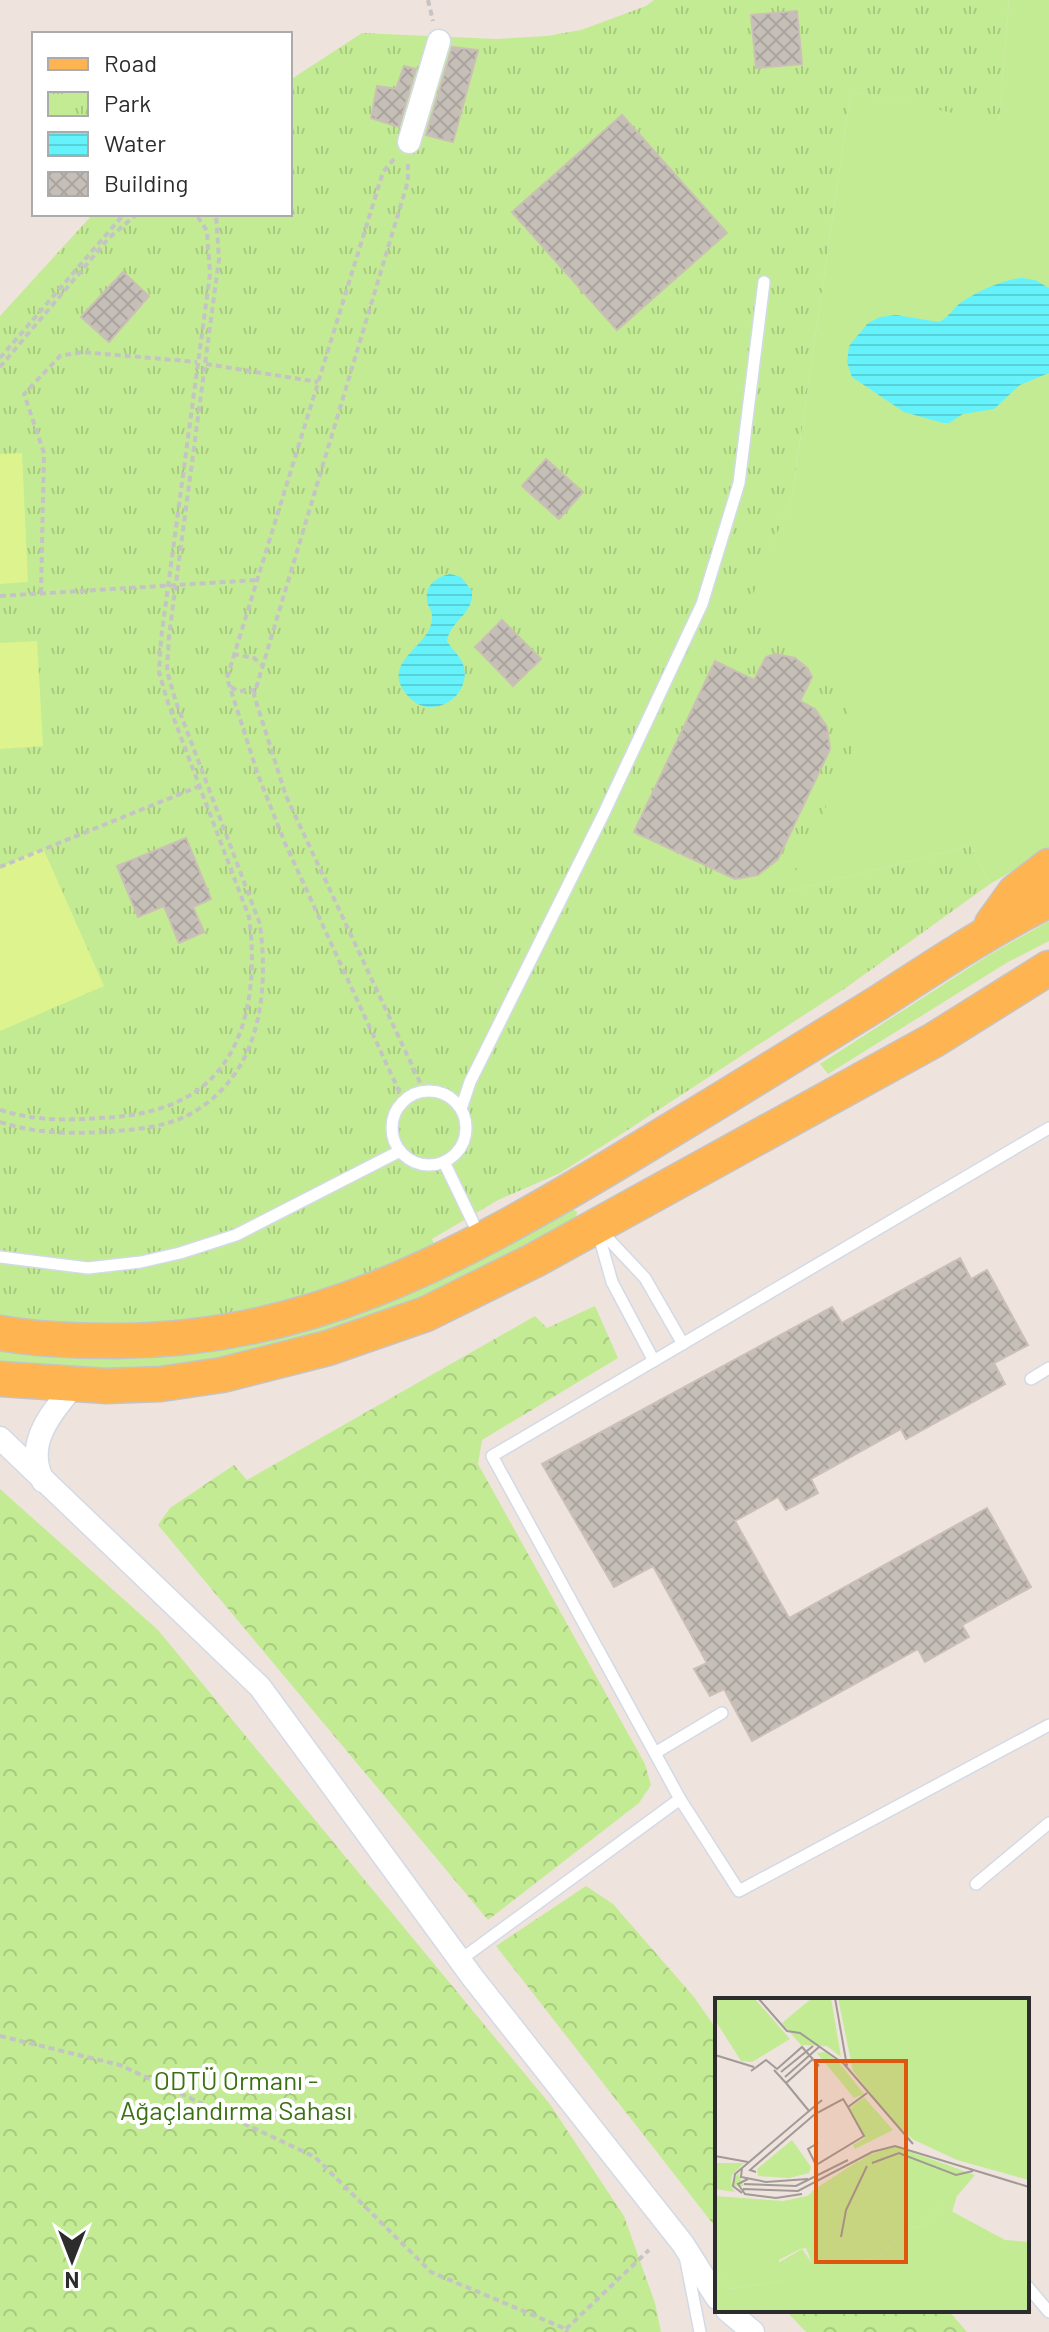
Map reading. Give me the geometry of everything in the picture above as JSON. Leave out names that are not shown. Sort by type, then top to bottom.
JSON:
[{"type":"main road","points":[[985,934],[1015,892],[1049,866]]},
{"type":"main road","points":[[0,1333],[90,1341],[185,1338],[273,1323],[363,1296],[482,1241],[574,1189],[777,1066],[985,934],[1049,900]]},
{"type":"main road","points":[[0,1379],[74,1385],[161,1384],[222,1375],[374,1334],[455,1301],[934,1040],[1049,968]]},
{"type":"main road","points":[[934,1040],[1049,995]]},
{"type":"main road","points":[[574,1189],[595,1225]]},
{"type":"street","points":[[409,142],[439,41]]},
{"type":"street","points":[[44,1482],[36,1467],[40,1436],[74,1385]]},
{"type":"street","points":[[0,1438],[260,1687],[460,1960],[683,2244],[715,2295]]},
{"type":"street","points":[[729,2312],[753,2332]]},
{"type":"lane","points":[[458,1105],[603,815],[702,604],[739,483],[764,282]]},
{"type":"lane","points":[[424,1091],[441,1093],[458,1105],[465,1121],[466,1133],[455,1155],[432,1165],[420,1164],[400,1151],[393,1139],[395,1113],[404,1102],[424,1091]]},
{"type":"lane","points":[[1049,1128],[492,1456],[680,1799],[739,1891],[1049,1725]]},
{"type":"lane","points":[[0,1257],[88,1268],[141,1262],[180,1253],[236,1235],[400,1151]]},
{"type":"lane","points":[[444,1162],[482,1241]]},
{"type":"lane","points":[[595,1225],[645,1278],[683,1344]]},
{"type":"lane","points":[[595,1225],[612,1282],[654,1361]]},
{"type":"lane","points":[[1031,1379],[1049,1368]]},
{"type":"lane","points":[[655,1753],[722,1713]]},
{"type":"lane","points":[[460,1960],[680,1799]]},
{"type":"lane","points":[[976,1884],[1049,1823]]},
{"type":"lane","points":[[683,2244],[700,2332]]},
{"type":"lane","points":[[1029,2288],[1049,2312]]},
{"type":"path","points":[[404,1102],[285,843],[258,775],[227,678],[383,172],[409,142]]},
{"type":"path","points":[[409,142],[408,181],[254,695],[286,796],[424,1091]]},
{"type":"path","points":[[0,358],[122,216]]},
{"type":"path","points":[[0,367],[109,238],[135,216]]},
{"type":"path","points":[[0,1110],[57,1120],[119,1117],[153,1111],[184,1100],[228,1060],[240,1036],[248,1007],[253,977],[253,947],[246,907],[159,672],[210,274],[207,231],[197,216]]},
{"type":"path","points":[[0,1122],[61,1134],[160,1125],[192,1113],[238,1072],[250,1047],[259,1016],[264,954],[260,924],[170,687],[167,654],[219,259],[216,216]]},
{"type":"path","points":[[41,593],[44,453],[24,394],[60,356],[82,352],[198,362],[318,382]]},
{"type":"path","points":[[0,596],[256,580]]},
{"type":"path","points":[[233,654],[254,658],[262,665]]},
{"type":"path","points":[[229,685],[238,691],[255,690]]},
{"type":"path","points":[[0,867],[200,786]]},
{"type":"path","points":[[0,2036],[120,2065],[315,2157],[431,2272],[567,2330],[649,2250]]},
{"type":"green space","points":[[654,0],[1009,0],[999,123],[851,91],[792,496],[743,619],[830,660],[858,739],[786,892],[970,846],[990,884],[847,987],[560,1173],[498,1200],[432,1239],[440,1262],[273,1323],[0,1333],[0,316],[91,216],[292,216],[292,79],[362,33],[495,39],[547,36],[581,30],[646,6]]},
{"type":"green space","points":[[1009,0],[1049,0],[1049,849],[990,884],[970,846],[786,892],[742,619],[792,496],[851,91],[999,122]]},
{"type":"green space","points":[[22,453],[28,582],[0,584],[0,454]]},
{"type":"green space","points":[[37,641],[43,746],[0,749],[0,643]]},
{"type":"green space","points":[[43,848],[104,986],[0,1031],[0,867]]},
{"type":"green space","points":[[1049,921],[1049,941],[1008,962],[828,1074],[820,1064],[989,955]]},
{"type":"green space","points":[[569,1207],[577,1212],[576,1218],[439,1291],[280,1349],[158,1372],[0,1364],[0,1345],[55,1351]]},
{"type":"green space","points":[[595,1306],[618,1358],[482,1440],[478,1464],[645,1764],[651,1785],[639,1803],[488,1920],[158,1525],[170,1508],[234,1465],[247,1480],[535,1316],[547,1328]]},
{"type":"green space","name":"ODTÜ Ormanı - Ağaçlandırma Sahası","points":[[0,1489],[158,1630],[549,2103],[624,2216],[655,2303],[661,2332],[0,2332]]},
{"type":"green space","points":[[586,1886],[613,1904],[694,1997],[715,2027],[715,2226],[496,1946]]},
{"type":"green space","points":[[787,2312],[950,2312],[967,2332],[806,2332]]},
{"type":"water","points":[[1022,278],[1035,280],[1049,288],[1049,373],[1020,385],[994,409],[963,414],[949,423],[943,423],[904,412],[852,377],[847,362],[849,346],[868,323],[880,317],[896,315],[939,322],[977,293],[999,283]]},
{"type":"water","points":[[450,574],[461,577],[472,591],[470,606],[453,627],[447,641],[463,663],[465,678],[455,697],[447,703],[427,707],[408,696],[400,683],[399,673],[402,663],[430,627],[429,589],[439,578]]},
{"type":"building","points":[[797,11],[802,64],[756,68],[751,15]]},
{"type":"building","points":[[452,47],[478,50],[453,142],[426,135]]},
{"type":"building","points":[[404,66],[416,69],[399,127],[371,118],[377,86],[396,89]]},
{"type":"building","points":[[622,115],[727,233],[617,330],[512,212]]},
{"type":"building","points":[[123,272],[149,296],[109,342],[81,317]]},
{"type":"building","points":[[546,459],[583,492],[559,519],[522,486]]},
{"type":"building","points":[[502,620],[541,659],[513,686],[475,647]]},
{"type":"building","points":[[775,654],[795,658],[807,668],[812,677],[800,701],[815,709],[827,727],[830,749],[778,859],[758,875],[735,879],[634,832],[715,661],[754,680],[766,657]]},
{"type":"building","points":[[186,838],[211,899],[193,907],[204,932],[179,943],[164,906],[138,917],[117,866]]},
{"type":"building","points":[[960,1258],[971,1279],[987,1270],[1028,1345],[994,1363],[1005,1384],[906,1439],[901,1429],[811,1479],[818,1493],[786,1510],[778,1497],[735,1521],[789,1618],[987,1508],[1031,1587],[962,1625],[969,1637],[925,1662],[918,1649],[752,1741],[724,1689],[710,1696],[694,1669],[707,1663],[653,1566],[614,1587],[542,1464],[832,1307],[842,1323]]}]
